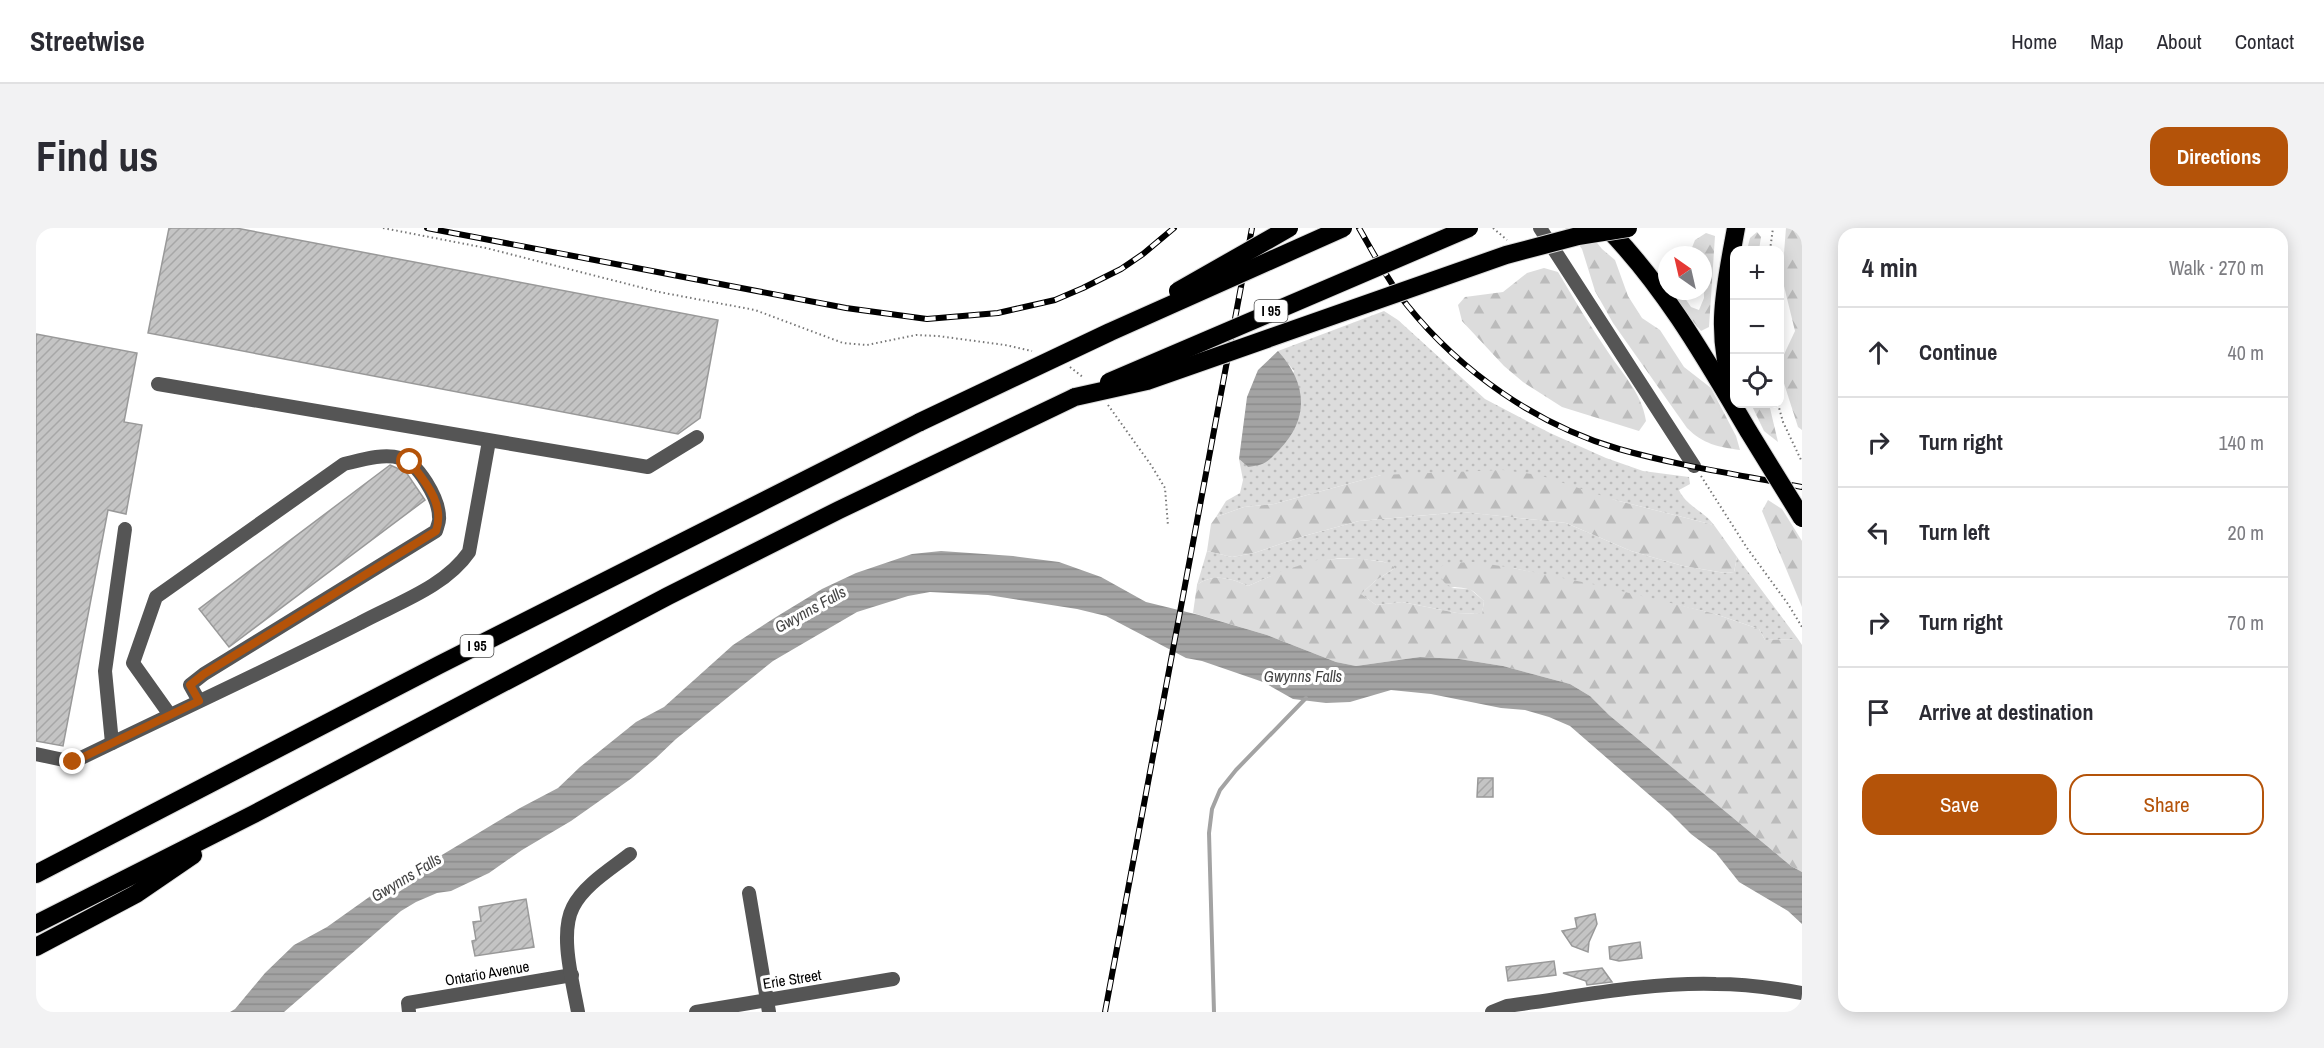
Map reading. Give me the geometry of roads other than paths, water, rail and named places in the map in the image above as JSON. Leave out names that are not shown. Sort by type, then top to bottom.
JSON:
[{"type":"highway","points":[[1110,332],[1289,228]]},
{"type":"highway","name":"I 95","points":[[36,874],[429,671],[920,422],[1110,332],[1343,228]]},
{"type":"highway","name":"I 95","points":[[36,924],[254,814],[668,596],[839,510],[1075,398],[1469,228]]},
{"type":"highway","points":[[1607,228],[1660,291],[1717,378],[1802,518]]},
{"type":"highway","points":[[1075,398],[1147,381],[1506,255],[1578,236],[1628,228]]},
{"type":"highway","points":[[1730,379],[1722,334],[1726,276],[1736,230]]},
{"type":"highway","points":[[1740,408],[1749,432]]},
{"type":"highway","points":[[36,947],[136,894],[254,814]]},
{"type":"street","points":[[1540,228],[1694,466]]},
{"type":"street","points":[[158,384],[648,467],[698,436]]},
{"type":"street","points":[[36,754],[73,762],[330,638],[442,580],[460,566],[469,552],[489,441]]},
{"type":"street","points":[[170,715],[133,663],[156,597],[344,464],[368,458],[399,457],[410,462],[432,492],[440,518],[436,531],[204,674],[190,685],[199,701]]},
{"type":"street","points":[[112,743],[105,671],[125,529]]},
{"type":"street","points":[[578,1012],[567,922],[573,906],[586,889],[630,854]]},
{"type":"street","points":[[749,893],[768,1006]]},
{"type":"street","name":"Ontario Avenue","points":[[409,1007],[572,975]]},
{"type":"street","name":"Erie Street","points":[[696,1012],[768,1006],[893,979]]},
{"type":"street","points":[[1492,1012],[1507,1006],[1658,986],[1716,984],[1773,988],[1802,993]]},
{"type":"water","points":[[1278,351],[1295,375],[1301,400],[1300,413],[1296,426],[1279,450],[1266,462],[1248,467],[1239,459],[1247,397],[1258,370]]},
{"type":"water","name":"Gwynns Falls","points":[[941,551],[1059,562],[1101,577],[1146,602],[1267,635],[1336,662],[1356,666],[1420,657],[1459,659],[1503,666],[1570,684],[1590,696],[1609,715],[1791,866],[1802,872],[1802,924],[1788,911],[1739,882],[1716,853],[1691,834],[1570,726],[1549,717],[1525,710],[1501,708],[1431,694],[1391,690],[1350,702],[1326,703],[1293,699],[1263,682],[1202,661],[1186,658],[1106,616],[1077,609],[988,595],[930,592],[908,596],[857,612],[773,661],[676,739],[632,778],[571,821],[489,873],[451,891],[437,893],[416,902],[401,911],[284,1012],[230,1012],[294,945],[327,927],[379,890],[558,788],[580,767],[636,722],[664,707],[733,645],[776,617],[822,589],[856,573],[912,554]]},
{"type":"waterway","points":[[1214,1012],[1209,833],[1212,809],[1220,790],[1236,770],[1306,698]]},
{"type":"railway","points":[[427,228],[846,308],[927,319],[998,313],[1055,300],[1121,269],[1174,228]]},
{"type":"railway","points":[[1105,1012],[1252,228]]},
{"type":"railway","points":[[1359,228],[1394,286],[1428,329],[1476,374],[1530,411],[1589,439],[1619,449],[1687,465],[1802,487]]}]
